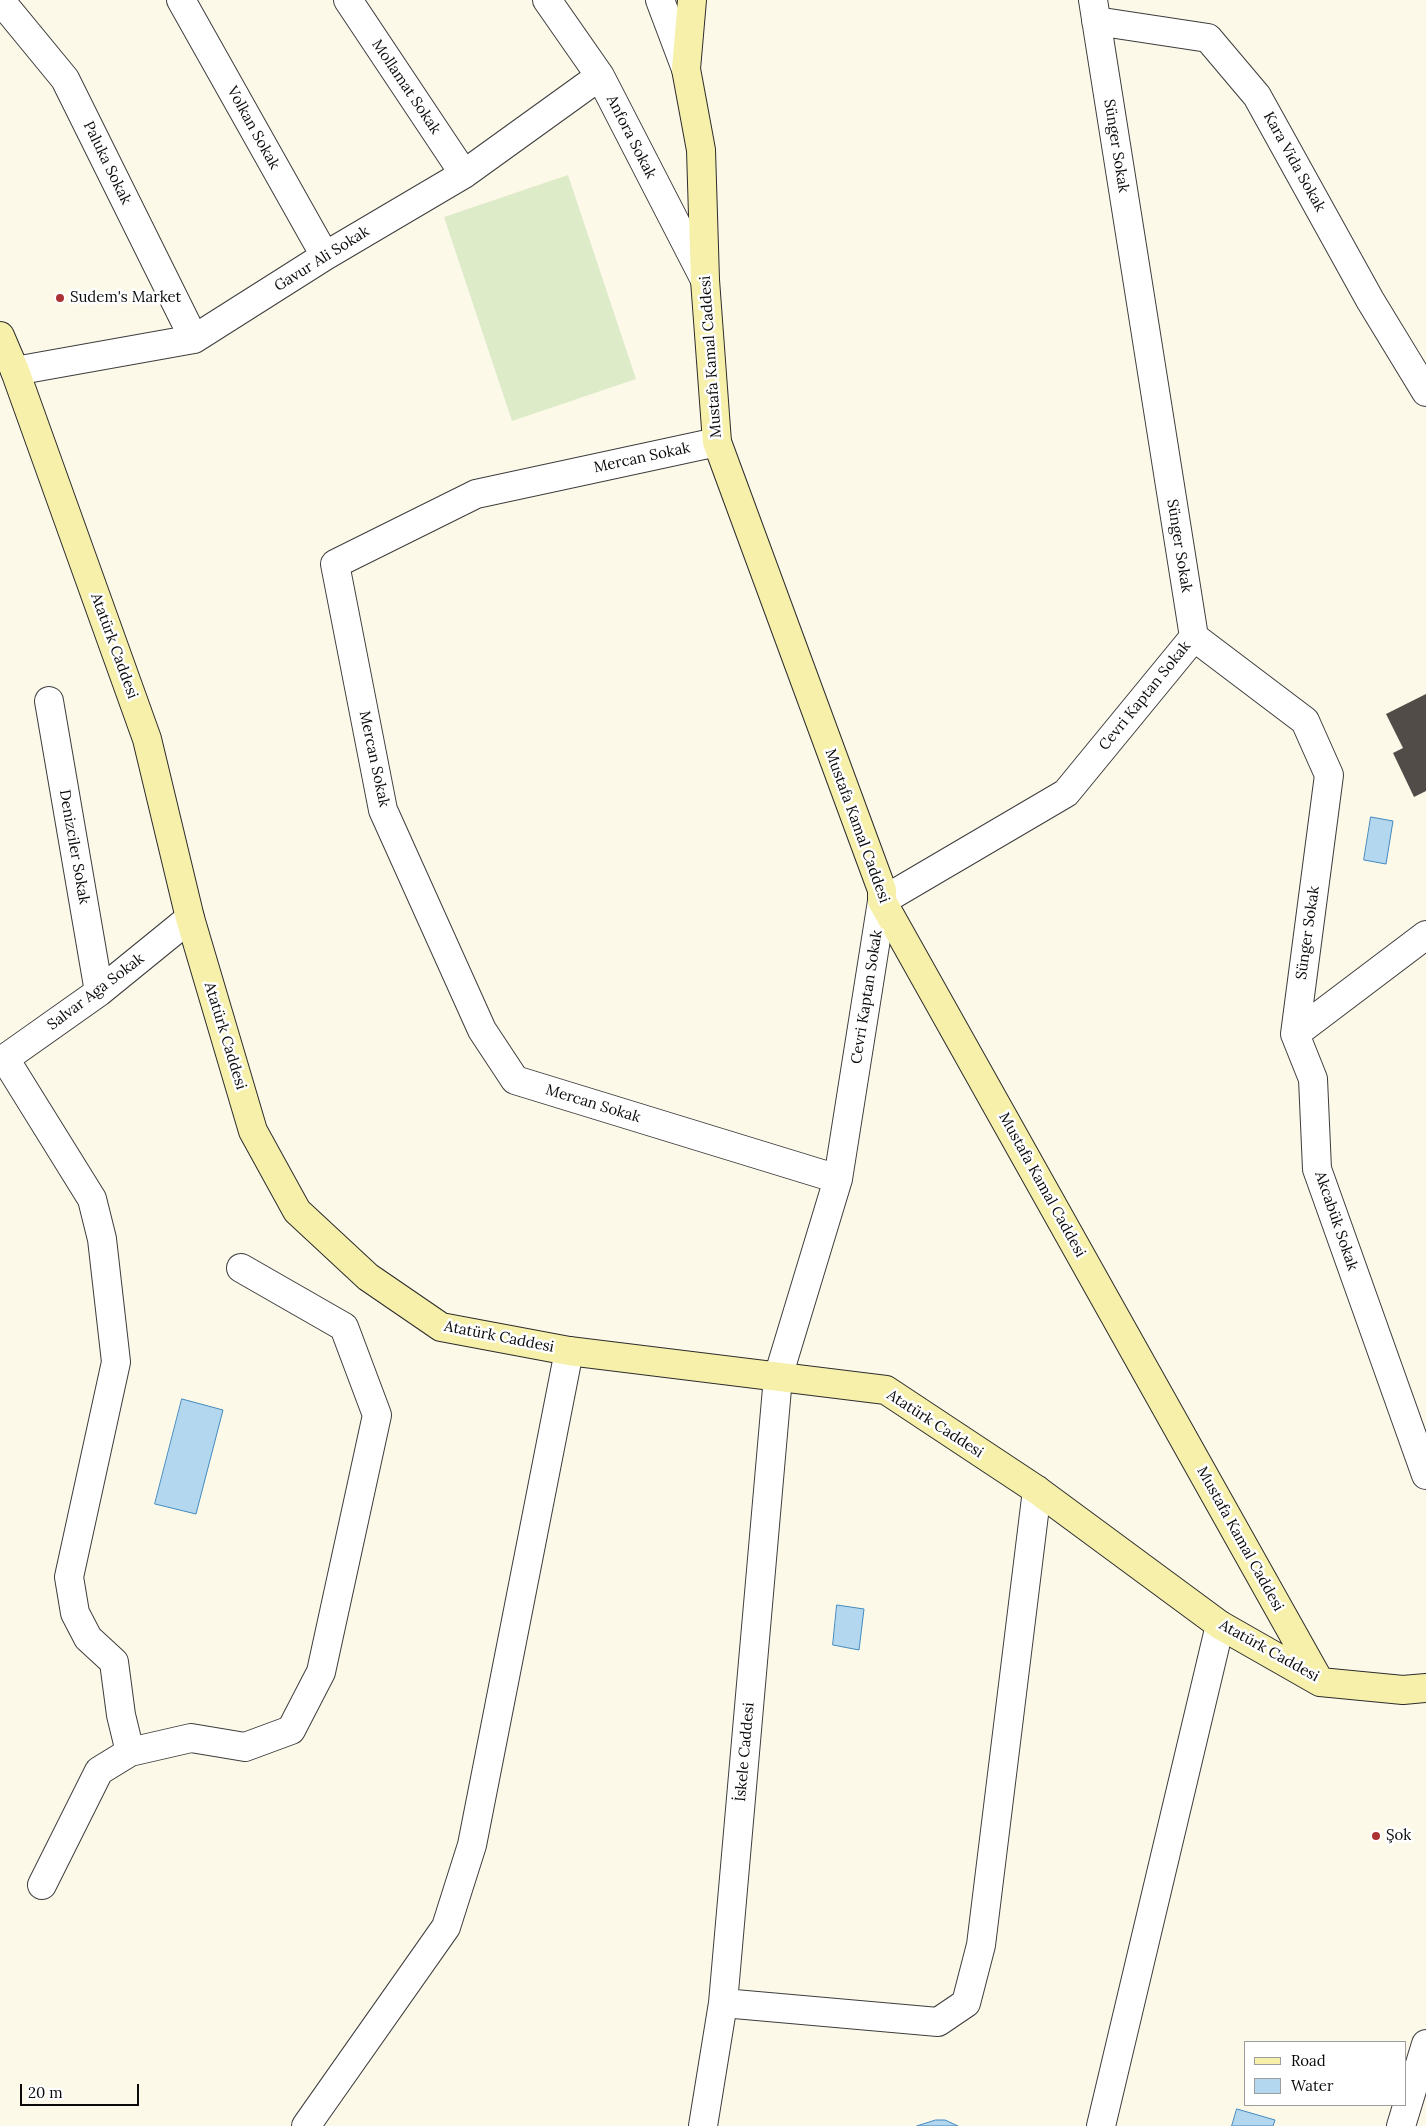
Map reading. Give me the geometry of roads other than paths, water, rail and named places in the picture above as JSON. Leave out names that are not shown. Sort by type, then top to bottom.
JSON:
[{"type":"street","name":"Paluka Sokak","points":[[0,0],[65,79],[194,339]]},
{"type":"street","name":"Volkan Sokak","points":[[181,0],[325,256]]},
{"type":"street","name":"Mollamat Sokak","points":[[348,0],[464,174]]},
{"type":"street","name":"Anfora Sokak","points":[[546,0],[600,76],[705,280]]},
{"type":"street","points":[[660,0],[686,69]]},
{"type":"street","name":"Mustafa Kamal Caddesi","points":[[692,0],[686,69],[701,150],[705,280],[717,442],[882,890],[882,901],[1320,1682]]},
{"type":"street","name":"Kara Vida Sokak","points":[[1095,10],[1208,38],[1257,96],[1370,300],[1426,392]]},
{"type":"street","name":"Sünger Sokak","points":[[1095,10],[1194,637],[1305,721],[1329,775],[1295,1034]]},
{"type":"street","name":"Gavur Ali Sokak","points":[[15,371],[194,339],[325,256],[464,174],[600,76]]},
{"type":"street","name":"Atatürk Caddesi","points":[[0,336],[15,371],[147,739],[190,918],[253,1131],[298,1210],[368,1277],[441,1327],[569,1351],[886,1390],[1037,1490],[1220,1625],[1320,1682],[1403,1690],[1426,1688]]},
{"type":"street","name":"Mercan Sokak","points":[[717,442],[476,494],[335,564],[383,810],[482,1030],[515,1080],[838,1179]]},
{"type":"street","name":"Cevri Kaptan Sokak","points":[[778,1377],[838,1179],[882,901],[1066,793],[1194,637]]},
{"type":"street","name":"Denizciler Sokak","points":[[49,701],[99,992]]},
{"type":"street","name":"Salvar Aga Sokak","points":[[3,1060],[99,992],[190,918]]},
{"type":"street","points":[[1295,1034],[1425,938]]},
{"type":"street","name":"Akcabük Sokak","points":[[1295,1034],[1313,1080],[1317,1169],[1426,1475]]},
{"type":"street","points":[[3,1060],[92,1198],[102,1239],[116,1362],[69,1577],[75,1612],[88,1638],[114,1662],[121,1716],[130,1752]]},
{"type":"street","points":[[42,1885],[99,1771],[130,1752],[191,1738],[245,1747],[291,1730],[321,1672],[376,1415],[344,1328],[241,1268]]},
{"type":"street","points":[[306,2126],[446,1927],[472,1845],[569,1351]]},
{"type":"street","name":"İskele Caddesi","points":[[703,2126],[723,2003],[778,1377]]},
{"type":"street","points":[[723,2003],[938,2022],[966,2003],[981,1945],[1037,1490]]},
{"type":"street","points":[[1101,2126],[1220,1625]]},
{"type":"street","points":[[1401,2126],[1426,2044]]},
{"type":"water","points":[[1371,817],[1393,821],[1386,864],[1364,860]]},
{"type":"water","points":[[182,1399],[223,1410],[196,1514],[155,1504]]},
{"type":"water","points":[[837,1605],[864,1609],[859,1650],[833,1645]]},
{"type":"water","points":[[1237,2109],[1275,2120],[1273,2126],[1232,2126]]},
{"type":"water","points":[[936,2120],[945,2120],[958,2126],[917,2126]]},
{"type":"place","name":"Sudem's Market","points":[[60,298]]},
{"type":"place","name":"Şok","points":[[1376,1836]]}]
